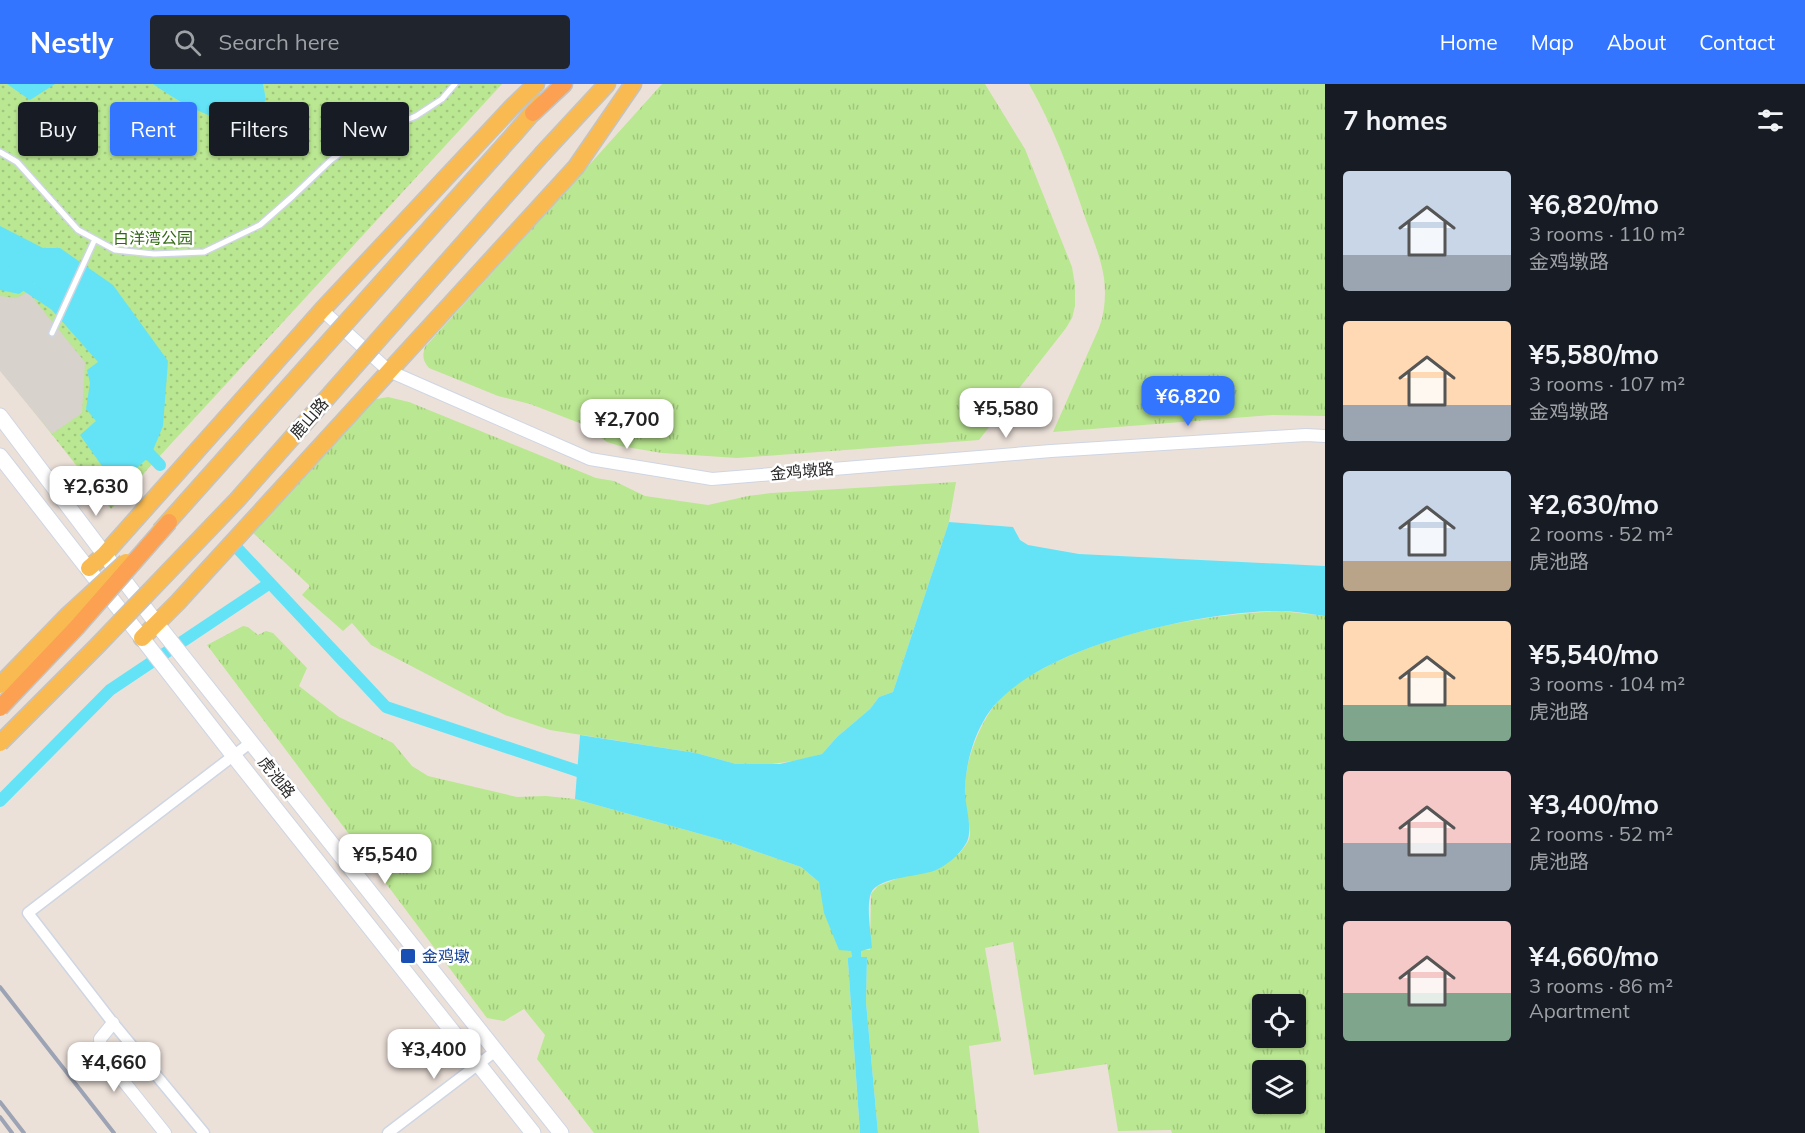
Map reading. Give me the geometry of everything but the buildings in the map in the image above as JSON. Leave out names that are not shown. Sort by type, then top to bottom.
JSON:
[{"type":"highway","points":[[533,113],[564,84]]},
{"type":"highway","points":[[0,708],[77,627],[169,522]]},
{"type":"main road","points":[[89,568],[104,555],[322,310],[536,84]]},
{"type":"main road","points":[[0,685],[67,616],[169,522],[557,84]]},
{"type":"main road","name":"鹿山路","points":[[0,743],[237,500],[543,153],[607,84]]},
{"type":"main road","points":[[147,644],[162,630],[389,371],[576,167],[633,84]]},
{"type":"main road","name":"虎池路","points":[[0,416],[104,555],[250,743],[561,1133]]},
{"type":"main road","name":"虎池路","points":[[0,456],[233,755],[533,1133]]},
{"type":"street","name":"金鸡墩路","points":[[322,310],[389,371],[590,459],[712,479],[963,457],[1306,435],[1325,436]]},
{"type":"street","points":[[204,1133],[113,1023],[28,913],[250,743]]},
{"type":"street","points":[[113,1023],[100,1039],[100,1053],[165,1133]]},
{"type":"street","points":[[388,1133],[497,1050]]},
{"type":"lane","points":[[0,152],[17,162],[78,230],[115,250],[154,254],[204,252],[260,225],[340,153],[358,140],[416,116],[442,99],[455,84]]},
{"type":"lane","points":[[52,333],[95,239]]},
{"type":"green space","name":"白洋湾公园","points":[[0,84],[502,84],[111,509],[0,369]]},
{"type":"green space","points":[[662,84],[985,84],[1025,149],[1072,267],[1075,306],[1066,328],[979,440],[737,458],[662,453],[607,442],[582,424],[530,404],[498,396],[429,368],[424,358],[425,347]]},
{"type":"green space","points":[[1029,84],[1325,84],[1325,416],[1272,415],[1053,432],[1099,328],[1104,310],[1105,284],[1099,256],[1068,167]]},
{"type":"green space","points":[[388,397],[409,402],[596,478],[614,481],[645,496],[708,505],[771,493],[956,482],[949,522],[893,692],[879,697],[870,709],[837,737],[822,754],[765,765],[736,764],[696,753],[550,730],[505,715],[371,645],[352,623],[343,631],[302,595],[310,586],[252,532],[371,400]]},
{"type":"green space","points":[[1281,611],[1325,616],[1325,1133],[1118,1131],[1107,1064],[1034,1075],[1013,942],[985,948],[1001,1041],[969,1046],[979,1133],[878,1133],[866,1002],[867,958],[861,957],[861,950],[870,950],[871,894],[878,886],[959,854],[966,845],[970,834],[965,797],[968,765],[977,737],[993,707],[1004,694],[1022,680],[1098,644],[1158,627],[1220,616]]},
{"type":"green space","points":[[243,626],[258,635],[266,631],[273,633],[307,668],[299,686],[339,717],[393,743],[412,766],[428,776],[517,797],[546,796],[575,799],[729,842],[801,867],[819,882],[851,950],[852,957],[848,962],[860,1133],[594,1133],[537,1059],[545,1035],[524,1009],[504,1021],[487,1018],[207,645]]},
{"type":"shaded area","points":[[28,292],[85,362],[82,413],[52,434],[0,371],[0,296],[16,298]]},
{"type":"water","points":[[7,84],[55,84],[30,100]]},
{"type":"water","points":[[153,84],[263,84],[266,100],[264,102],[209,102],[209,116],[197,110],[197,102],[182,102]]},
{"type":"water","points":[[0,226],[43,248],[60,248],[113,285],[168,361],[163,426],[151,455],[128,476],[102,466],[80,435],[96,421],[86,409],[90,383],[87,370],[98,362],[52,310],[34,283],[19,294],[0,290]]},
{"type":"water","points":[[949,522],[1013,527],[1020,540],[1028,545],[1079,554],[1325,566],[1325,616],[1286,611],[1246,613],[1162,627],[1116,639],[1073,654],[1035,673],[1004,696],[983,722],[970,754],[965,788],[969,833],[963,849],[946,865],[938,869],[882,883],[871,893],[869,913],[872,948],[861,951],[861,957],[867,957],[866,1002],[878,1133],[860,1133],[848,962],[848,958],[852,957],[851,951],[839,950],[824,913],[819,882],[801,867],[729,842],[575,799],[580,735],[696,753],[736,764],[780,764],[822,754],[837,737],[870,709],[879,697],[893,692]]},
{"type":"waterway","points":[[0,268],[54,304]]},
{"type":"waterway","points":[[139,443],[160,465]]},
{"type":"waterway","points":[[238,549],[386,707],[578,771],[592,773]]},
{"type":"waterway","points":[[0,801],[110,690],[270,583]]},
{"type":"railway","points":[[0,987],[114,1133]]},
{"type":"railway","points":[[0,1102],[24,1133]]},
{"type":"railway","points":[[0,1117],[12,1133]]},
{"type":"place","name":"金鸡墩","points":[[408,956]]}]
